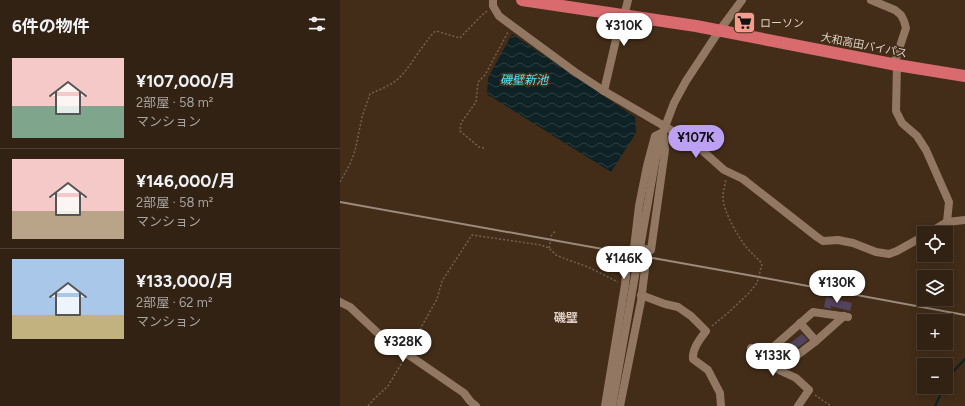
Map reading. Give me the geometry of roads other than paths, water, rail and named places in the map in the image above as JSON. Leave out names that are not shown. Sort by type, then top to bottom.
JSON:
[{"type":"highway","name":"大和高田バイパス","points":[[522,0],[696,26],[965,76]]},
{"type":"street","points":[[604,91],[618,31],[628,0]]},
{"type":"street","points":[[612,406],[656,157],[664,130],[674,103],[686,81],[718,31],[742,0]]},
{"type":"street","points":[[871,0],[895,10],[901,15],[904,21],[906,28],[896,64],[896,111],[902,123],[917,136],[926,150],[949,202],[947,222]]},
{"type":"street","points":[[493,3],[499,16],[575,72],[664,130],[695,144],[724,170],[743,179],[817,238],[823,241],[838,240],[853,243],[876,252],[889,254],[917,240]]},
{"type":"street","points":[[664,130],[665,150],[651,250],[634,248],[639,206],[647,166],[655,136],[664,130]]},
{"type":"street","points":[[940,226],[947,222],[965,220]]},
{"type":"street","points":[[605,406],[627,266],[645,269],[620,406]]},
{"type":"street","points":[[641,295],[678,307],[691,316],[706,331],[692,354],[693,359],[708,370],[720,393],[721,406]]},
{"type":"street","points":[[340,302],[350,307],[381,336],[464,393],[476,406]]},
{"type":"street","points":[[762,357],[813,312],[846,317],[779,369]]},
{"type":"street","points":[[800,323],[816,341]]},
{"type":"street","points":[[751,348],[779,369],[796,378],[809,390],[798,406]]},
{"type":"water","name":"磯壁新池","points":[[512,34],[635,117],[636,133],[611,172],[487,94],[488,78]]},
{"type":"waterway","points":[[953,372],[965,359]]},
{"type":"waterway","points":[[935,406],[941,394]]},
{"type":"railway","points":[[340,202],[965,315]]},
{"type":"place","name":"ローソン","points":[[744,23]]},
{"type":"district","name":"磯壁","points":[[566,318]]}]
